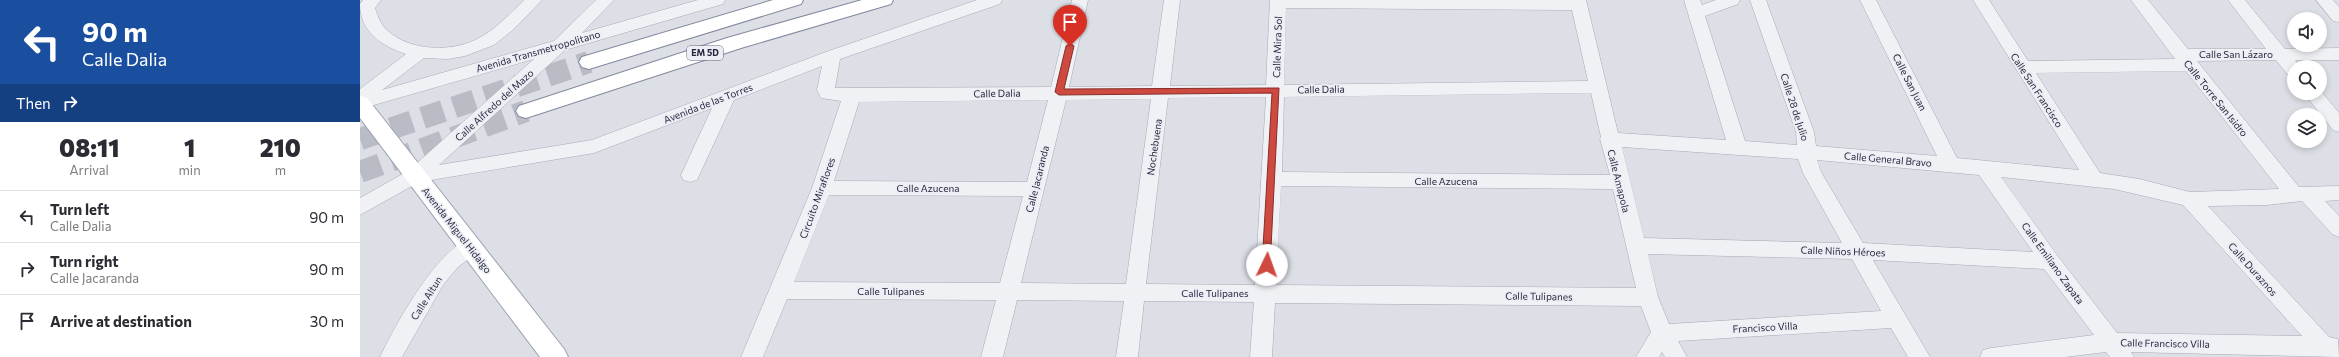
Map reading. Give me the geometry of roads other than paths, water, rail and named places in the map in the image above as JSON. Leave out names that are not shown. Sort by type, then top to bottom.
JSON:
[{"type":"main road","name":"EM 5D","points":[[589,62],[794,0]]},
{"type":"main road","name":"EM 5D","points":[[526,111],[734,43],[884,0]]},
{"type":"main road","name":"Avenida Miguel Hidalgo","points":[[360,103],[555,357]]},
{"type":"street","points":[[373,0],[366,7],[368,16],[386,38],[415,51],[446,53],[480,45],[498,34],[534,0]]},
{"type":"street","name":"Calle Alfredo del Mazo","points":[[415,176],[560,45],[606,0]]},
{"type":"street","name":"Avenida Transmetropolitano","points":[[360,103],[717,0]]},
{"type":"street","name":"Avenida de las Torres","points":[[415,176],[594,146],[832,56],[994,0]]},
{"type":"street","name":"Calle Jacaranda","points":[[992,357],[1059,92],[1080,0]]},
{"type":"street","name":"Nochebuena","points":[[1127,357],[1134,293],[1162,90],[1172,0]]},
{"type":"street","points":[[1732,0],[1694,6],[1738,148]]},
{"type":"street","name":"Calle 28 de Julio","points":[[1758,0],[1805,132],[1812,174],[1918,357]]},
{"type":"street","name":"Calle San Juan","points":[[1868,0],[1952,165]]},
{"type":"street","name":"Calle San Francisco","points":[[1981,0],[2094,179]]},
{"type":"street","name":"Calle Torre San Isidro","points":[[2139,0],[2186,60],[2300,194],[2339,229]]},
{"type":"street","points":[[2236,0],[2287,62]]},
{"type":"street","points":[[2324,0],[2339,17]]},
{"type":"street","points":[[1278,2],[1578,2]]},
{"type":"street","name":"Calle Mira Sol","points":[[1261,357],[1272,179],[1278,2]]},
{"type":"street","name":"Calle Amapola","points":[[1578,2],[1619,182],[1648,297],[1662,333],[1676,357]]},
{"type":"street","points":[[360,83],[415,51]]},
{"type":"street","points":[[360,98],[415,51]]},
{"type":"street","name":"Calle San Lázaro","points":[[2022,67],[2186,60],[2280,54],[2339,54]]},
{"type":"street","points":[[832,56],[826,90],[827,94],[852,96]]},
{"type":"street","name":"Calle Dalia","points":[[852,96],[1162,90],[1598,87]]},
{"type":"street","points":[[690,175],[727,95]]},
{"type":"street","name":"Circuito Miraflores","points":[[752,357],[822,188],[852,96]]},
{"type":"street","points":[[2319,100],[2339,124]]},
{"type":"street","name":"Calle General Bravo","points":[[1609,139],[1808,152],[1985,168],[2094,179],[2166,191]]},
{"type":"street","name":"Calle Emiliano Zapata","points":[[1985,168],[2050,261],[2117,349]]},
{"type":"street","points":[[360,207],[415,176]]},
{"type":"street","name":"Calle Azucena","points":[[1272,179],[1619,182]]},
{"type":"street","name":"Calle Azucena","points":[[822,188],[1034,189]]},
{"type":"street","name":"Calle Duraznos","points":[[2166,191],[2190,199],[2332,349]]},
{"type":"street","points":[[2190,199],[2267,198],[2300,194],[2339,192]]},
{"type":"street","name":"Calle Altun","points":[[391,357],[436,279],[452,261],[471,246]]},
{"type":"street","name":"Calle Niños Héroes","points":[[1635,246],[1856,251],[2050,261]]},
{"type":"street","name":"Calle Tulipanes","points":[[781,290],[1648,297]]},
{"type":"street","name":"Francisco Villa","points":[[1662,333],[1896,319]]},
{"type":"street","points":[[1647,357],[1662,333]]},
{"type":"street","name":"Calle Francisco Villa","points":[[1991,357],[2117,349],[2332,349]]},
{"type":"tunnel","points":[[360,139],[589,62]]},
{"type":"tunnel","points":[[360,172],[526,111]]}]
